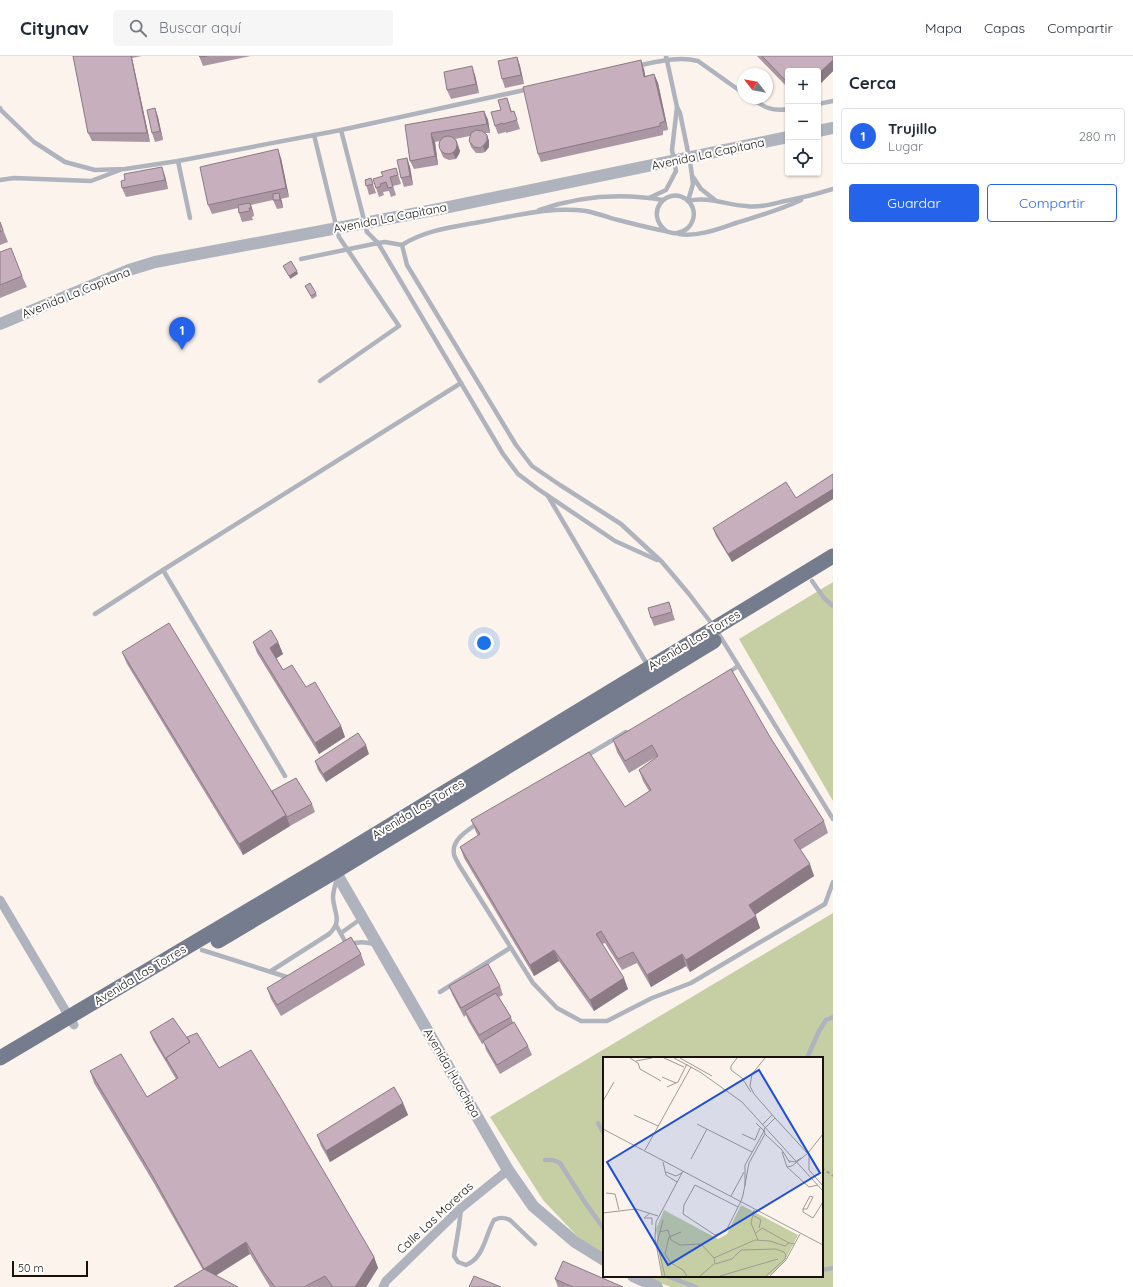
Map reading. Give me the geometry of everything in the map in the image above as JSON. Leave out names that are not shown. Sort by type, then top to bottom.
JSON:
[{"type":"main road","name":"Avenida Las Torres","points":[[0,1058],[72,1021],[202,950],[717,633],[833,556]]},
{"type":"main road","name":"Avenida Las Torres","points":[[0,1070],[72,1021],[334,870],[649,668],[717,633],[833,568]]},
{"type":"street","points":[[821,130],[833,128]]},
{"type":"street","name":"Avenida La Capitana","points":[[0,324],[129,270],[155,262],[432,210],[785,138]]},
{"type":"street","name":"Avenida Huachipa","points":[[334,870],[508,1170],[533,1206],[575,1242],[601,1256]]},
{"type":"street","points":[[0,900],[72,1021]]},
{"type":"street","name":"Calle Las Moreras","points":[[383,1287],[386,1281],[461,1208],[508,1170]]},
{"type":"street","points":[[635,1277],[657,1287]]},
{"type":"lane","points":[[629,68],[667,58],[684,58],[698,61],[737,89]]},
{"type":"lane","points":[[667,58],[691,168],[693,184],[688,201]]},
{"type":"lane","points":[[0,108],[34,142],[65,162],[95,170],[125,169],[178,161],[342,130],[536,88]]},
{"type":"lane","points":[[821,103],[833,101]]},
{"type":"lane","points":[[760,104],[764,107],[785,109]]},
{"type":"lane","points":[[664,200],[666,190],[676,171],[672,150],[677,107]]},
{"type":"lane","points":[[342,130],[368,232],[378,243],[503,454],[518,474],[547,495],[615,541],[662,562]]},
{"type":"lane","points":[[314,135],[339,237],[399,326],[320,381]]},
{"type":"lane","points":[[178,161],[190,218]]},
{"type":"lane","points":[[0,180],[14,178],[91,181],[125,169]]},
{"type":"lane","points":[[692,177],[702,189],[715,200]]},
{"type":"lane","points":[[688,201],[696,199],[715,200],[747,207],[766,206],[808,197],[833,189]]},
{"type":"lane","points":[[649,198],[666,190]]},
{"type":"lane","points":[[534,212],[557,204],[590,198],[619,196],[664,200]]},
{"type":"lane","points":[[666,231],[658,222],[656,216],[657,210],[659,205],[664,200],[673,196],[679,196],[688,201],[694,214],[693,221],[689,227],[683,232],[676,234]]},
{"type":"lane","points":[[301,259],[385,242],[402,245],[413,238],[434,231],[534,212],[568,210],[587,211],[655,230],[687,235],[712,230],[780,210],[808,197]]},
{"type":"lane","points":[[402,245],[408,265],[516,445],[532,466],[621,524],[662,562],[689,594],[717,633],[833,819]]},
{"type":"lane","points":[[95,614],[461,383]]},
{"type":"lane","points":[[547,495],[649,668]]},
{"type":"lane","points":[[163,570],[285,776]]},
{"type":"lane","points":[[812,581],[824,598],[833,606]]},
{"type":"lane","points":[[725,674],[738,666]]},
{"type":"lane","points":[[579,760],[634,728]]},
{"type":"lane","points":[[485,818],[466,831],[456,842],[454,854],[459,865],[533,983],[557,1008],[581,1021],[607,1020],[652,998],[691,983],[825,904],[833,882]]},
{"type":"lane","points":[[271,971],[334,930],[337,918],[333,896],[334,870]]},
{"type":"lane","points":[[341,933],[362,918]]},
{"type":"lane","points":[[336,925],[347,945]]},
{"type":"lane","points":[[341,949],[355,942],[378,945]]},
{"type":"lane","points":[[440,992],[510,948]]},
{"type":"lane","points":[[202,950],[271,971],[284,977],[294,977]]},
{"type":"lane","points":[[807,1057],[819,1031],[826,1020],[833,1017]]},
{"type":"lane","points":[[598,1123],[603,1132]]},
{"type":"lane","points":[[545,1160],[554,1160],[560,1163],[584,1202],[603,1227]]},
{"type":"lane","points":[[461,1208],[454,1256],[458,1262],[466,1265],[473,1262],[480,1254],[494,1220],[499,1217],[505,1217],[510,1220],[535,1244]]},
{"type":"lane","points":[[823,1270],[833,1268]]},
{"type":"lane","points":[[670,1277],[696,1287]]},
{"type":"path","points":[[823,1169],[833,1176]]},
{"type":"green space","points":[[833,582],[833,801],[739,639]]},
{"type":"green space","points":[[833,913],[833,1287],[671,1287],[645,1277],[823,1277],[823,1057],[603,1057],[603,1254],[578,1237],[543,1200],[490,1117]]},
{"type":"building","points":[[73,56],[131,56],[147,133],[88,133]]},
{"type":"building","points":[[762,56],[833,56],[833,60],[821,71],[821,68],[785,68],[785,80]]},
{"type":"building","points":[[517,57],[521,75],[502,79],[498,61]]},
{"type":"building","points":[[641,60],[644,77],[654,74],[665,121],[660,123],[660,126],[538,154],[523,87]]},
{"type":"building","points":[[472,66],[476,84],[447,90],[444,72]]},
{"type":"building","points":[[507,98],[511,112],[514,111],[517,120],[495,126],[491,112],[501,110],[498,100]]},
{"type":"building","points":[[155,108],[160,131],[152,133],[147,110]]},
{"type":"building","points":[[484,111],[487,124],[431,133],[435,156],[410,161],[405,125]]},
{"type":"building","points":[[476,130],[482,131],[487,135],[487,141],[480,148],[474,147],[469,141],[471,133]]},
{"type":"building","points":[[448,136],[454,139],[457,145],[454,151],[448,154],[442,151],[439,145],[442,139]]},
{"type":"building","points":[[278,149],[286,188],[208,205],[200,167]]},
{"type":"building","points":[[407,158],[410,176],[401,178],[397,160]]},
{"type":"building","points":[[162,167],[165,180],[122,188],[121,181],[125,180],[124,174]]},
{"type":"building","points":[[396,168],[398,175],[390,177],[393,187],[388,188],[386,182],[380,184],[381,186],[376,188],[373,179],[383,176],[381,172]]},
{"type":"building","points":[[371,178],[373,184],[366,186],[365,180]]},
{"type":"building","points":[[279,193],[280,200],[273,200],[273,194]]},
{"type":"building","points":[[250,203],[250,211],[239,213],[238,205]]},
{"type":"building","points":[[0,222],[3,230],[0,232]]},
{"type":"building","points":[[11,248],[22,276],[0,285],[0,252]]},
{"type":"building","points":[[291,261],[297,271],[289,276],[283,266]]},
{"type":"building","points":[[310,283],[316,293],[311,296],[305,286]]},
{"type":"building","points":[[833,474],[833,489],[728,554],[713,528],[786,482],[796,498]]},
{"type":"building","points":[[669,602],[672,612],[651,618],[648,608]]},
{"type":"building","points":[[169,623],[286,815],[239,844],[122,652]]},
{"type":"building","points":[[271,630],[278,642],[270,648],[283,670],[292,665],[306,687],[315,682],[341,726],[315,743],[253,642]]},
{"type":"building","points":[[731,669],[770,737],[824,821],[794,840],[810,864],[749,905],[756,916],[686,960],[682,954],[647,975],[633,952],[618,959],[601,931],[596,934],[624,978],[590,1000],[554,950],[530,965],[460,847],[480,834],[471,820],[589,752],[625,807],[651,790],[639,770],[658,756],[652,745],[625,761],[613,740]]},
{"type":"building","points":[[358,733],[366,745],[323,774],[315,761]]},
{"type":"building","points":[[296,778],[312,804],[287,817],[272,791]]},
{"type":"building","points":[[351,937],[361,954],[277,1005],[267,988]]},
{"type":"building","points":[[488,964],[500,986],[461,1008],[449,986]]},
{"type":"building","points":[[496,993],[511,1017],[479,1035],[465,1011]]},
{"type":"building","points":[[173,1018],[190,1042],[166,1058],[167,1061],[150,1032]]},
{"type":"building","points":[[514,1022],[528,1046],[497,1065],[483,1041]]},
{"type":"building","points":[[197,1033],[219,1068],[251,1050],[279,1095],[374,1257],[355,1287],[333,1287],[325,1276],[304,1287],[275,1287],[263,1271],[246,1242],[204,1269],[151,1173],[90,1071],[121,1054],[147,1097],[178,1078],[166,1058],[190,1042],[187,1037]]},
{"type":"building","points":[[394,1087],[403,1103],[326,1151],[317,1135]]},
{"type":"building","points":[[563,1261],[623,1287],[573,1287],[555,1279]]},
{"type":"building","points":[[204,1269],[238,1287],[174,1287]]},
{"type":"building","points":[[474,1276],[501,1287],[469,1287]]},
{"type":"place","name":"Trujillo","points":[[182,350]]}]
